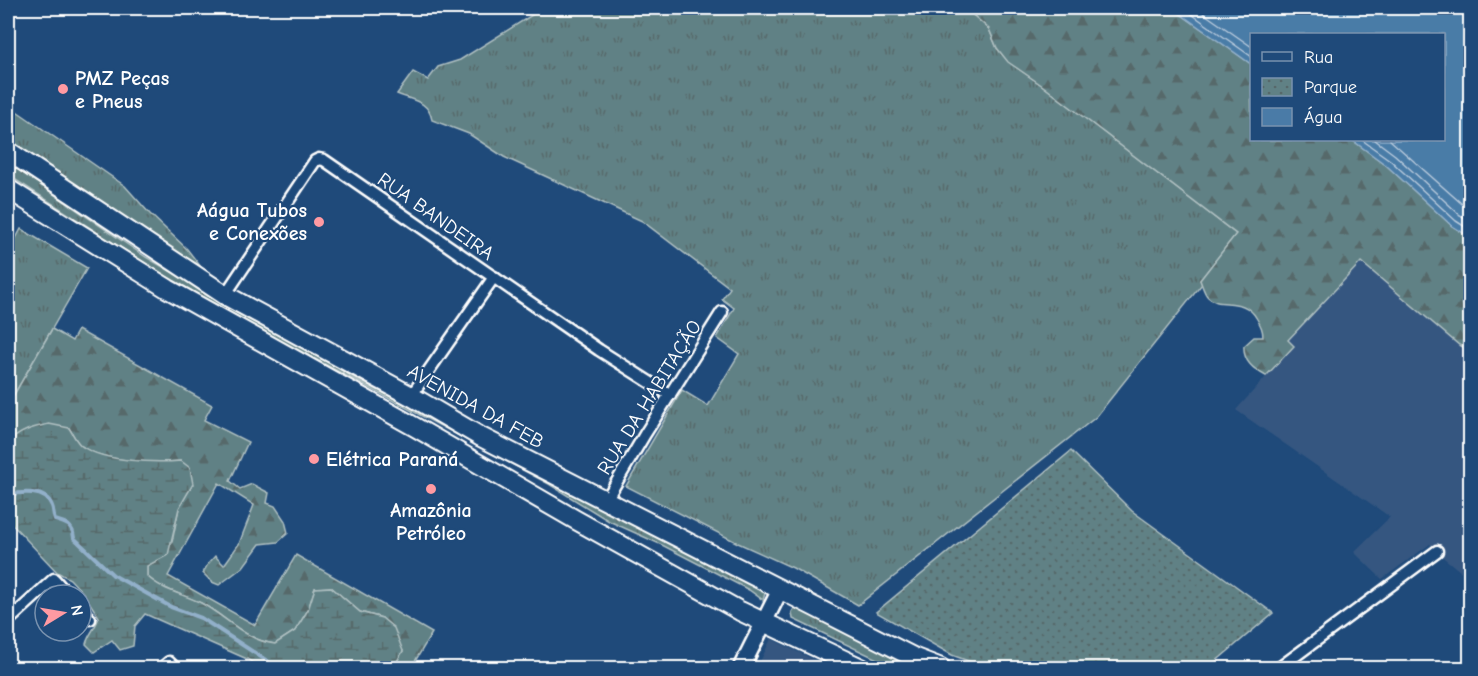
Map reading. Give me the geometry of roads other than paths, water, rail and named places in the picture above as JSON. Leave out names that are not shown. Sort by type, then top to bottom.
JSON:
[{"type":"main road","name":"AVENIDA DA FEB","points":[[8,151],[225,295],[411,396],[481,437],[780,590],[941,669]]},
{"type":"main road","points":[[8,189],[168,289],[576,520],[764,622],[861,669]]},
{"type":"main road","points":[[780,590],[794,585],[800,587],[922,652],[948,669]]},
{"type":"street","name":"RUA BANDEIRA","points":[[225,295],[315,161],[324,160],[599,350],[670,395]]},
{"type":"street","points":[[411,396],[494,277]]},
{"type":"street","name":"RUA DA HABITAÇÃO","points":[[606,500],[722,312]]},
{"type":"street","points":[[1279,669],[1437,551]]},
{"type":"street","points":[[741,669],[780,590]]},
{"type":"street","points":[[8,621],[33,598]]},
{"type":"water","points":[[1172,8],[1470,8],[1470,237],[1452,226],[1386,165],[1353,141],[1445,141],[1445,33],[1250,33],[1250,63]]},
{"type":"waterway","points":[[8,495],[33,493],[44,497],[52,506],[55,520],[68,525],[74,538],[113,575],[171,607],[201,618],[278,668]]},
{"type":"place","name":"PMZ Peças e Pneus","points":[[63,89]]},
{"type":"place","name":"Aágua Tubos e Conexões","points":[[319,222]]},
{"type":"place","name":"Elétrica Paraná","points":[[314,459]]},
{"type":"place","name":"Amazônia Petróleo","points":[[431,489]]}]
